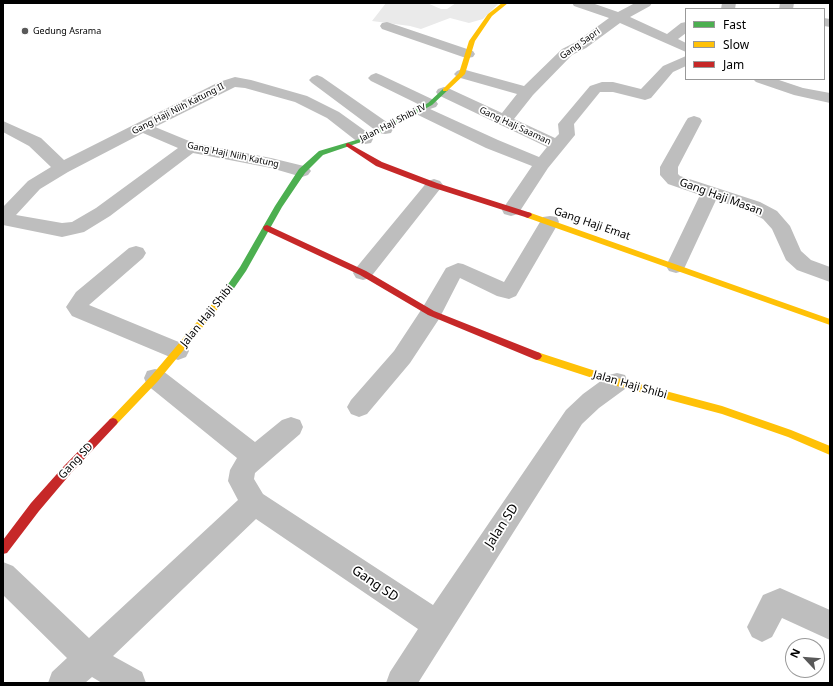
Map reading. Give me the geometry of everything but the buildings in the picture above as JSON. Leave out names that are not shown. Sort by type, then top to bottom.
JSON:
[{"type":"street","name":"Jalan Haji Shibi IV","points":[[268,228],[279,206],[302,170],[321,153],[365,139],[425,107],[444,92],[462,74],[472,41],[482,26],[490,15],[505,3]]},
{"type":"street","name":"Gang Sapri","points":[[504,121],[527,92],[566,52],[581,45],[619,17],[645,3]]},
{"type":"street","points":[[586,4],[619,17],[685,48]]},
{"type":"street","points":[[387,26],[468,54]]},
{"type":"street","points":[[668,40],[685,27]]},
{"type":"street","points":[[557,145],[567,135],[566,124],[595,89],[602,87],[613,87],[645,95],[668,69],[685,60]]},
{"type":"street","points":[[462,74],[527,92]]},
{"type":"street","points":[[376,78],[460,128],[492,144],[542,164]]},
{"type":"street","points":[[317,80],[385,129]]},
{"type":"street","points":[[764,80],[800,92],[830,98]]},
{"type":"street","name":"Gang Haji Niih Katung II","points":[[3,218],[34,185],[62,168],[224,85],[240,82],[300,99],[333,115],[365,139]]},
{"type":"street","name":"Gang Haji Saaman","points":[[444,92],[557,145],[542,164],[511,210]]},
{"type":"street","name":"Gang Haji Masan","points":[[694,121],[669,167],[669,175],[674,180],[753,206],[770,215],[780,226],[793,256],[804,265],[830,275]]},
{"type":"street","points":[[3,126],[36,142],[62,168]]},
{"type":"street","name":"Gang Haji Niih Katung","points":[[142,128],[190,147],[302,170]]},
{"type":"street","name":"Gang Haji Emat","points":[[348,145],[379,164],[676,266],[830,322]]},
{"type":"street","points":[[3,218],[62,230],[72,229],[103,212],[190,147]]},
{"type":"street","points":[[363,273],[434,184]]},
{"type":"street","points":[[676,266],[710,193]]},
{"type":"street","points":[[359,407],[402,357],[431,313],[453,273],[458,270],[463,271],[504,291],[509,291],[550,222]]},
{"type":"street","name":"Jalan Haji Shibi","points":[[136,253],[83,298],[77,307],[79,310],[178,351],[244,269],[268,228],[363,273],[431,313],[550,361],[617,382],[722,410],[791,434],[830,451]]},
{"type":"street","name":"Gang SD","points":[[3,549],[35,506],[178,351]]},
{"type":"street","points":[[154,378],[256,457]]},
{"type":"street","name":"Jalan SD","points":[[401,683],[437,625],[574,417],[591,401],[617,382]]},
{"type":"street","name":"Gang SD","points":[[291,427],[247,464],[243,470],[241,481],[254,503],[437,625]]},
{"type":"street","points":[[63,683],[254,503]]},
{"type":"street","points":[[7,588],[90,659],[131,683]]},
{"type":"street","points":[[762,627],[773,606],[780,602],[830,625]]},
{"type":"shaded area","points":[[386,3],[427,3],[441,9],[447,9],[456,3],[499,3],[483,19],[469,23],[450,18],[421,29],[372,21]]},
{"type":"traffic: fast","points":[[227,292],[243,269],[279,206],[302,171],[321,153],[365,139],[430,104],[445,90]]},
{"type":"traffic: slow","points":[[445,90],[462,74],[472,41],[478,32],[490,15],[505,3]]},
{"type":"traffic: slow","points":[[528,215],[830,322]]},
{"type":"traffic: slow","points":[[113,422],[155,378],[227,292]]},
{"type":"traffic: slow","points":[[537,356],[617,382],[722,410],[791,434],[830,451]]},
{"type":"traffic: jam","points":[[348,145],[379,164],[434,185],[528,215]]},
{"type":"traffic: jam","points":[[267,228],[363,273],[431,313],[537,356]]},
{"type":"traffic: jam","points":[[3,549],[35,507],[68,469],[113,422]]},
{"type":"place","name":"Gedung Asrama","points":[[25,31]]}]
